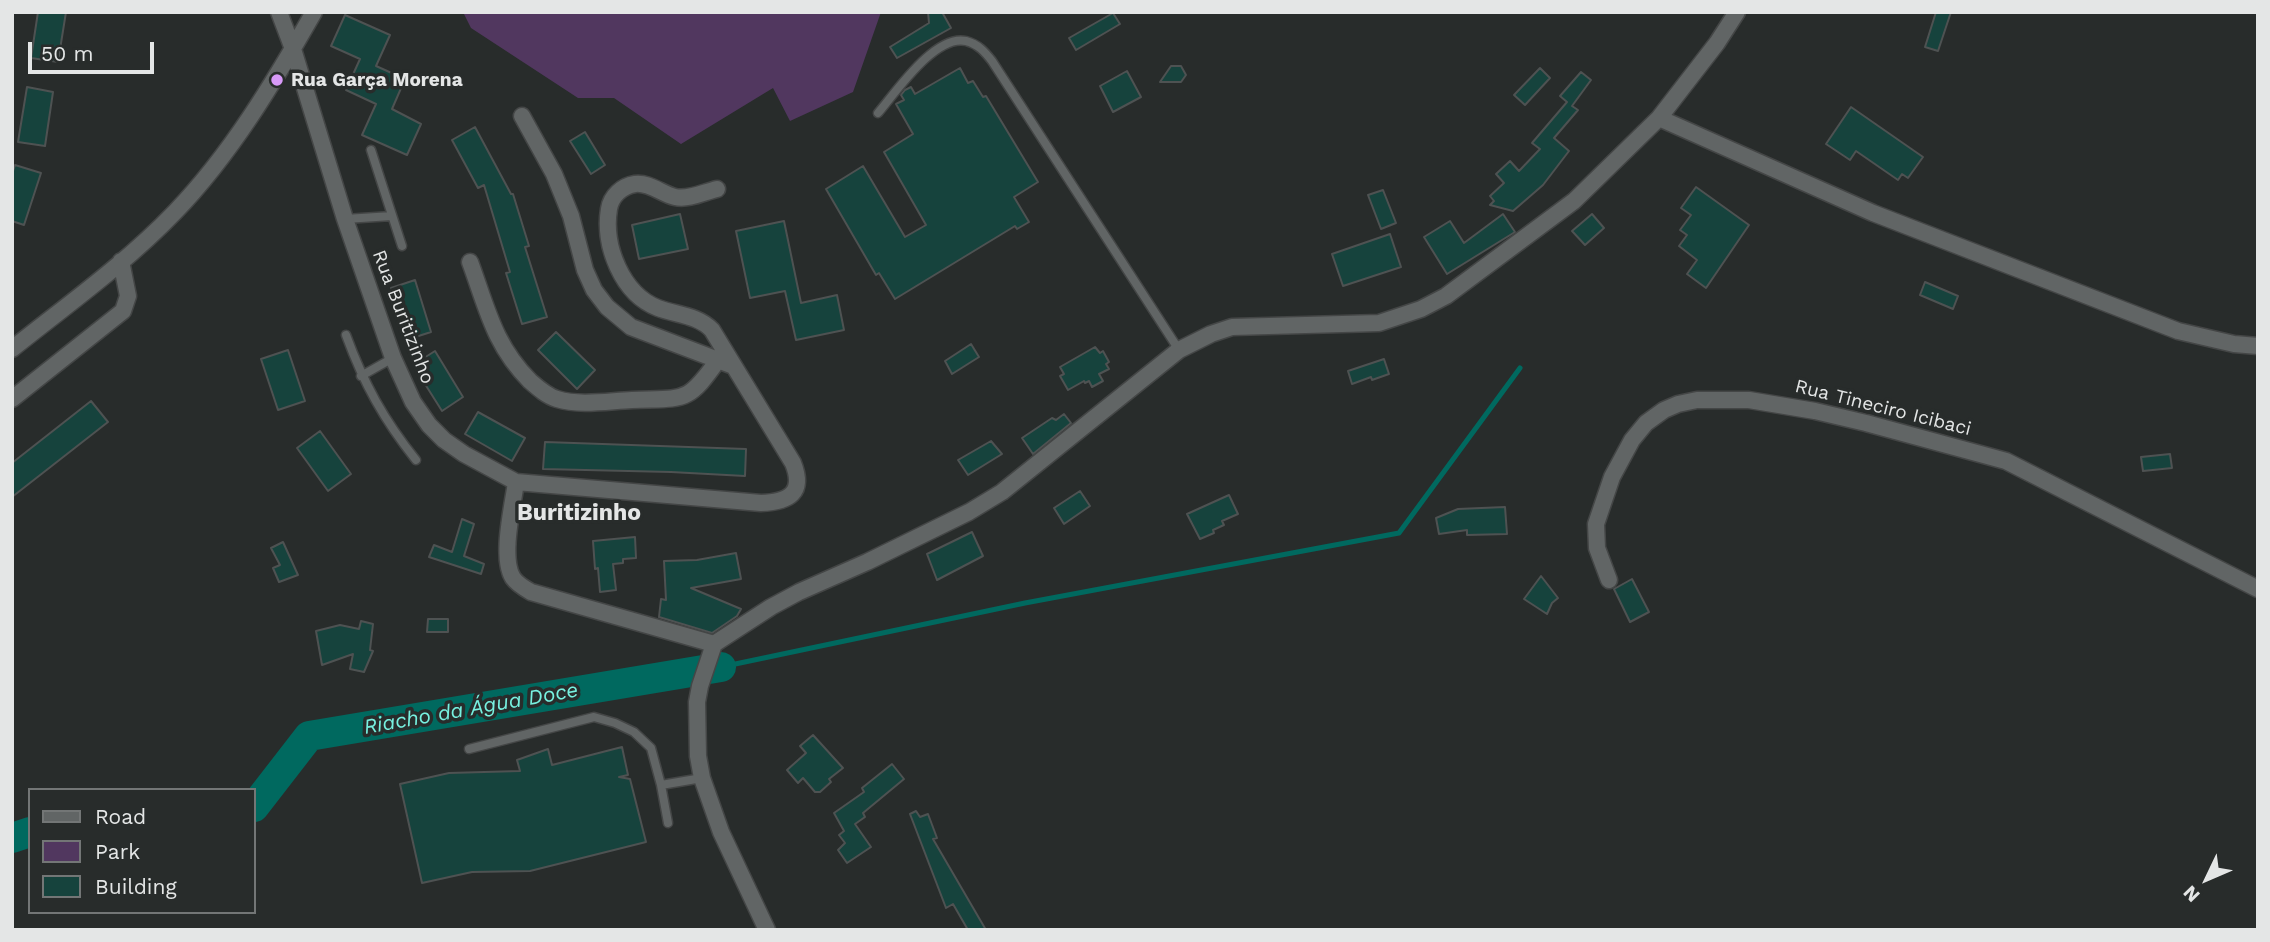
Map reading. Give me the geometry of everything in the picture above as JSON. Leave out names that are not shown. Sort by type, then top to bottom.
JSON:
[{"type":"street","name":"Rua Buritizinho","points":[[279,12],[393,358],[414,402],[429,425],[444,440],[516,482],[761,503],[785,500],[796,490],[798,479],[793,463],[724,362]]},
{"type":"street","points":[[12,349],[121,261],[174,213],[209,173],[244,125],[314,12]]},
{"type":"street","points":[[767,930],[721,832],[702,778],[696,702],[714,644],[799,592],[969,512],[1002,492],[1179,350],[1211,334],[1232,327],[1379,323],[1421,309],[1446,296],[1574,201],[1659,118],[1717,43],[1737,12]]},
{"type":"street","points":[[522,116],[554,174],[571,216],[585,270],[594,290],[607,307],[631,327],[724,362]]},
{"type":"street","points":[[1659,118],[1873,213],[2129,312],[2201,337],[2258,346]]},
{"type":"street","points":[[717,189],[686,197],[674,197],[650,186],[636,184],[625,188],[612,200],[609,218],[615,258],[629,288],[650,304],[705,322],[712,330],[724,362]]},
{"type":"street","points":[[12,399],[123,311],[128,296],[121,261]]},
{"type":"street","points":[[470,262],[502,347],[516,367],[538,388],[556,399],[577,402],[680,398],[698,388],[724,362]]},
{"type":"street","name":"Rua Tineciro Icibaci","points":[[1609,580],[1597,548],[1596,524],[1612,477],[1632,440],[1646,423],[1678,404],[1697,400],[1736,400],[1815,411],[2006,461],[2258,589]]},
{"type":"street","points":[[516,482],[507,556],[509,568],[520,585],[531,592],[714,644]]},
{"type":"lane","points":[[878,113],[936,50],[957,40],[976,45],[992,61],[1179,350]]},
{"type":"lane","points":[[371,150],[402,246]]},
{"type":"lane","points":[[345,219],[392,216]]},
{"type":"lane","points":[[346,335],[361,376],[390,428],[416,460]]},
{"type":"lane","points":[[361,376],[393,358]]},
{"type":"lane","points":[[469,749],[594,717],[615,723],[634,732],[651,748],[668,823]]},
{"type":"lane","points":[[661,785],[702,778]]},
{"type":"green space","points":[[463,12],[881,12],[853,92],[790,121],[773,88],[681,144],[614,98],[578,98],[471,28]]},
{"type":"building","points":[[38,12],[66,12],[58,62],[31,58]]},
{"type":"building","points":[[928,12],[942,12],[951,28],[897,58],[890,47],[929,23]]},
{"type":"building","points":[[1936,12],[1951,12],[1938,51],[1925,47]]},
{"type":"building","points":[[1113,13],[1120,24],[1076,50],[1069,38]]},
{"type":"building","points":[[345,15],[390,35],[376,66],[405,79],[392,109],[421,124],[407,155],[362,135],[376,104],[346,90],[360,59],[331,46]]},
{"type":"building","points":[[1171,66],[1181,66],[1186,75],[1181,82],[1160,82]]},
{"type":"building","points":[[960,68],[968,83],[973,81],[983,97],[986,96],[1038,182],[1014,197],[1029,222],[1017,229],[1015,226],[895,299],[879,273],[876,275],[826,189],[863,166],[905,237],[926,225],[884,152],[913,134],[896,104],[904,100],[901,95],[905,90],[911,87],[915,94]]},
{"type":"building","points":[[1540,68],[1550,78],[1525,105],[1514,95]]},
{"type":"building","points":[[1127,71],[1141,97],[1113,112],[1100,86]]},
{"type":"building","points":[[1581,72],[1591,80],[1572,106],[1578,110],[1554,138],[1569,151],[1543,185],[1513,211],[1490,205],[1494,201],[1490,196],[1504,183],[1496,174],[1510,161],[1519,171],[1540,149],[1532,143],[1567,102],[1560,96]]},
{"type":"building","points":[[27,87],[53,92],[45,146],[18,142]]},
{"type":"building","points":[[1851,107],[1923,157],[1908,178],[1902,174],[1898,180],[1856,151],[1850,160],[1826,144]]},
{"type":"building","points":[[475,127],[513,194],[529,246],[525,247],[547,317],[522,324],[506,273],[510,272],[484,185],[478,188],[452,140]]},
{"type":"building","points":[[585,132],[605,165],[591,174],[570,141]]},
{"type":"building","points":[[15,165],[41,173],[24,225],[12,221],[12,174]]},
{"type":"building","points":[[1696,187],[1749,225],[1706,288],[1687,274],[1697,260],[1679,246],[1687,235],[1680,230],[1691,215],[1681,208]]},
{"type":"building","points":[[1383,190],[1396,223],[1381,229],[1368,195]]},
{"type":"building","points":[[680,214],[688,249],[639,259],[632,225]]},
{"type":"building","points":[[1503,214],[1515,232],[1447,274],[1424,237],[1450,221],[1464,243]]},
{"type":"building","points":[[1592,214],[1604,228],[1585,245],[1572,231]]},
{"type":"building","points":[[784,221],[801,303],[837,295],[844,330],[796,340],[785,291],[750,298],[736,231]]},
{"type":"building","points":[[1390,234],[1401,267],[1343,286],[1332,254]]},
{"type":"building","points":[[415,280],[431,332],[406,340],[391,288]]},
{"type":"building","points":[[1925,282],[1958,296],[1953,309],[1920,295]]},
{"type":"building","points":[[556,332],[595,370],[577,389],[538,350]]},
{"type":"building","points":[[971,344],[979,357],[952,374],[945,361]]},
{"type":"building","points":[[1095,347],[1100,353],[1103,351],[1109,362],[1106,364],[1109,369],[1099,374],[1103,381],[1092,387],[1089,381],[1084,381],[1068,390],[1060,376],[1064,374],[1060,367]]},
{"type":"building","points":[[288,350],[305,401],[278,410],[261,359]]},
{"type":"building","points":[[435,351],[463,397],[442,411],[413,365]]},
{"type":"building","points":[[1384,359],[1389,374],[1352,384],[1348,371]]},
{"type":"building","points":[[91,401],[108,422],[12,497],[12,463]]},
{"type":"building","points":[[478,412],[525,438],[512,461],[465,434]]},
{"type":"building","points":[[1064,414],[1071,423],[1033,454],[1022,438],[1052,418],[1056,420]]},
{"type":"building","points":[[320,431],[351,474],[328,491],[297,448]]},
{"type":"building","points":[[991,441],[1002,454],[968,475],[958,460]]},
{"type":"building","points":[[545,442],[746,449],[745,476],[543,469]]},
{"type":"building","points":[[2170,454],[2172,468],[2143,471],[2141,457]]},
{"type":"building","points":[[1080,491],[1090,506],[1064,524],[1054,508]]},
{"type":"building","points":[[1229,495],[1238,514],[1222,521],[1224,525],[1200,539],[1187,514]]},
{"type":"building","points":[[1505,507],[1507,534],[1467,535],[1467,530],[1439,534],[1436,518],[1458,509]]},
{"type":"building","points":[[462,519],[474,524],[464,556],[484,564],[481,574],[429,557],[434,545],[452,552]]},
{"type":"building","points":[[972,532],[983,556],[937,580],[927,554]]},
{"type":"building","points":[[635,537],[636,558],[623,559],[623,563],[613,564],[616,590],[600,592],[593,541]]},
{"type":"building","points":[[283,542],[298,575],[279,582],[273,568],[280,565],[271,548]]},
{"type":"building","points":[[736,553],[741,579],[691,588],[741,609],[737,616],[712,633],[659,617],[661,599],[666,600],[664,561],[697,560]]},
{"type":"building","points":[[1541,576],[1558,598],[1552,603],[1547,614],[1524,599]]},
{"type":"building","points":[[1632,579],[1649,612],[1630,622],[1614,589]]},
{"type":"building","points":[[428,619],[448,619],[448,632],[427,632]]},
{"type":"building","points":[[361,621],[373,624],[370,650],[373,651],[364,672],[350,669],[353,654],[322,665],[316,631],[340,625],[359,629]]},
{"type":"building","points":[[813,735],[843,768],[829,779],[831,782],[820,792],[815,792],[803,778],[798,783],[787,770],[806,753],[800,746]]},
{"type":"building","points":[[622,747],[628,775],[619,777],[630,779],[646,842],[530,871],[472,872],[422,883],[400,784],[449,773],[520,771],[517,760],[548,749],[552,765]]},
{"type":"building","points":[[892,764],[904,779],[863,813],[865,817],[855,824],[871,847],[847,863],[838,850],[845,843],[839,835],[844,831],[834,813],[864,792],[862,788]]},
{"type":"building","points":[[916,811],[920,817],[928,814],[937,838],[933,839],[986,930],[968,930],[953,904],[946,908],[910,814]]},
{"type":"waterway","points":[[721,667],[1025,603],[1399,533],[1520,368]]},
{"type":"waterway","name":"Riacho da Água Doce","points":[[256,804],[309,736],[721,667]]},
{"type":"waterway","name":"Riacho da Água Doce","points":[[12,838],[28,833]]},
{"type":"place","name":"Rua Garça Morena","points":[[277,80]]},
{"type":"district","name":"Buritizinho","points":[[579,513]]}]
